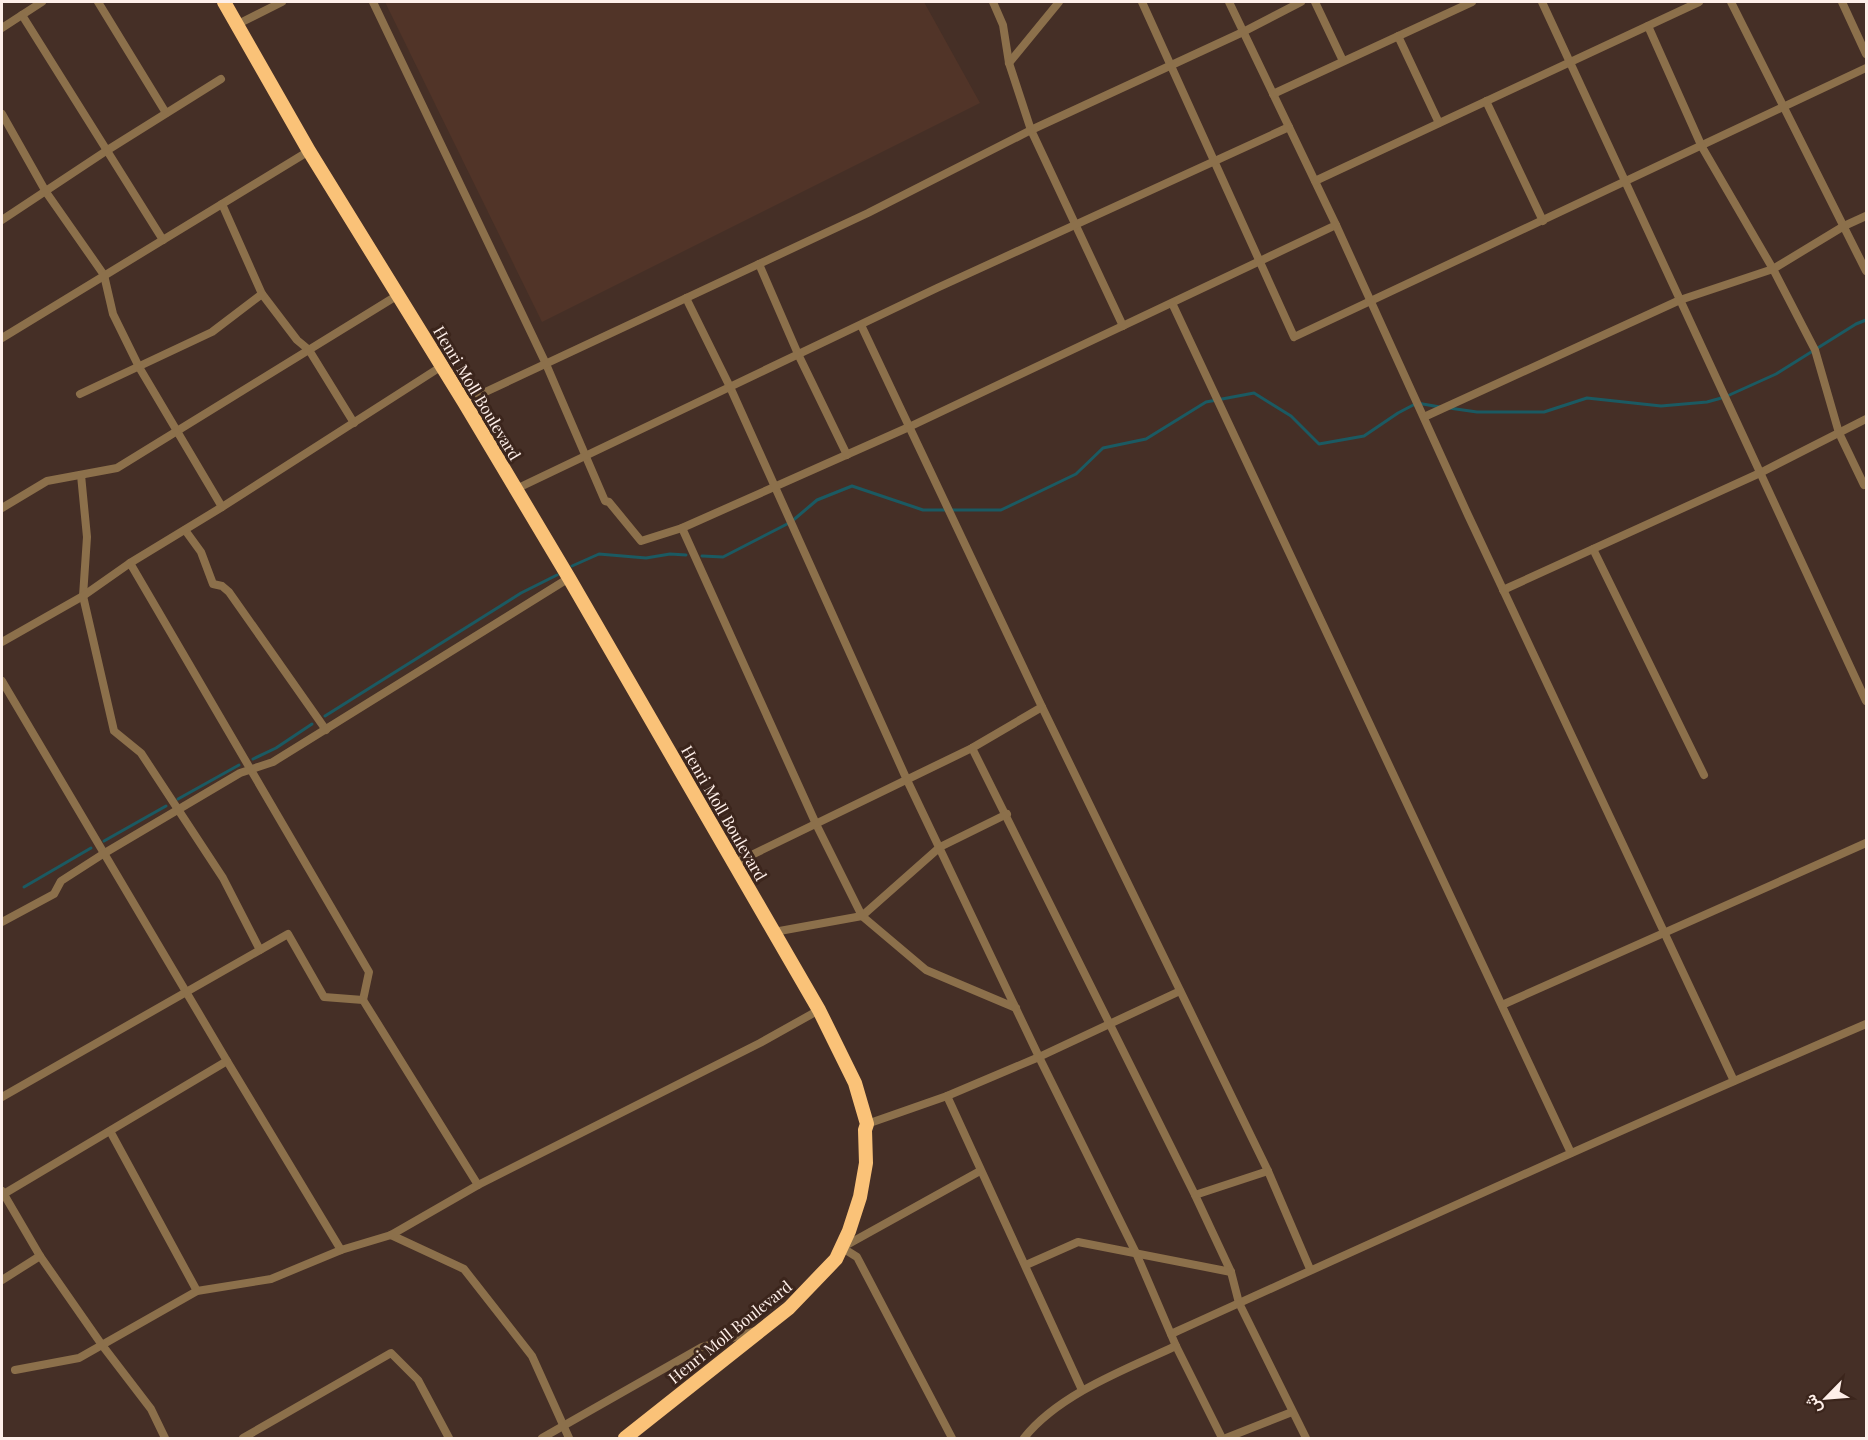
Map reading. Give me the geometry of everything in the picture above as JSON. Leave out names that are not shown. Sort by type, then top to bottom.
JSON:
[{"type":"highway","name":"Henri Moll Boulevard","points":[[224,2],[309,151],[464,402],[569,578],[819,1010],[855,1083],[867,1124],[865,1130],[866,1163],[860,1197],[849,1231],[836,1258],[789,1308],[625,1438]]},
{"type":"street","points":[[2,28],[42,2]]},
{"type":"street","points":[[98,2],[166,113]]},
{"type":"street","points":[[236,25],[282,2]]},
{"type":"street","points":[[373,2],[546,364],[605,501],[609,502],[641,541],[682,528],[909,427],[1336,225]]},
{"type":"street","points":[[993,2],[1003,25],[1009,63],[1031,130],[1123,326]]},
{"type":"street","points":[[1009,63],[1059,2]]},
{"type":"street","points":[[1142,2],[1294,337],[1866,68]]},
{"type":"street","points":[[1228,2],[1336,225],[1503,590],[1734,1081]]},
{"type":"street","points":[[464,402],[868,213],[1031,130],[1243,32],[1300,2]]},
{"type":"street","points":[[1315,2],[1343,61]]},
{"type":"street","points":[[1273,94],[1472,2]]},
{"type":"street","points":[[1542,2],[1866,701]]},
{"type":"street","points":[[1315,181],[1699,2]]},
{"type":"street","points":[[1731,2],[1866,271]]},
{"type":"street","points":[[1842,2],[1866,54]]},
{"type":"street","points":[[22,15],[163,240]]},
{"type":"street","points":[[1648,26],[1702,147],[1773,270],[1815,350],[1839,433],[1864,485]]},
{"type":"street","points":[[1398,36],[1439,123]]},
{"type":"street","points":[[2,220],[221,79]]},
{"type":"street","points":[[1486,100],[1543,221]]},
{"type":"street","points":[[2,114],[46,192],[104,275],[113,314],[139,367],[222,507]]},
{"type":"street","points":[[516,489],[798,354],[1289,127]]},
{"type":"street","points":[[2,335],[309,151]]},
{"type":"street","points":[[222,204],[262,294],[297,340],[309,350],[354,423]]},
{"type":"street","points":[[1424,417],[1680,300],[1773,270],[1844,226],[1866,216]]},
{"type":"street","points":[[759,264],[798,354],[847,455]]},
{"type":"street","points":[[80,394],[212,332],[262,294]]},
{"type":"street","points":[[2,508],[47,481],[117,468],[398,295]]},
{"type":"street","points":[[686,298],[776,486],[907,780],[1039,1057],[1136,1253],[1176,1346],[1224,1438],[1292,1412]]},
{"type":"street","points":[[1172,303],[1571,1153]]},
{"type":"street","points":[[861,325],[1042,707],[1268,1171],[1310,1269]]},
{"type":"street","points":[[2,642],[83,596],[130,562],[222,507],[442,366]]},
{"type":"street","points":[[1503,590],[1761,473],[1866,420]]},
{"type":"street","points":[[81,475],[87,537],[83,596],[114,731],[141,753],[223,878],[260,950]]},
{"type":"street","points":[[682,528],[816,824],[862,916],[926,970],[1016,1008]]},
{"type":"street","points":[[185,530],[201,552],[213,584],[222,586],[229,592],[326,730]]},
{"type":"street","points":[[1593,549],[1704,775]]},
{"type":"street","points":[[130,562],[369,972],[363,1000],[478,1185]]},
{"type":"street","points":[[2,922],[54,894],[61,881],[103,854],[240,773],[273,762],[569,578]]},
{"type":"street","points":[[2,681],[341,1250]]},
{"type":"street","points":[[733,864],[972,748],[1042,707]]},
{"type":"street","points":[[972,748],[1007,814],[1195,1195],[1230,1272],[1239,1303],[1306,1438]]},
{"type":"street","points":[[774,932],[862,916],[940,847],[1007,814]]},
{"type":"street","points":[[1502,1005],[1866,843]]},
{"type":"street","points":[[2,1097],[288,934],[324,997],[363,1000]]},
{"type":"street","points":[[867,1124],[947,1096],[1039,1057],[1180,991]]},
{"type":"street","points":[[15,1370],[79,1358],[197,1291],[271,1279],[341,1250],[391,1235],[478,1185],[759,1043],[819,1010]]},
{"type":"street","points":[[1171,1334],[1310,1269],[1866,1024]]},
{"type":"street","points":[[165,1438],[151,1409],[102,1345],[40,1257],[2,1193],[227,1061]]},
{"type":"street","points":[[947,1096],[1082,1390]]},
{"type":"street","points":[[110,1131],[197,1291]]},
{"type":"street","points":[[952,1438],[857,1257],[841,1247],[980,1171]]},
{"type":"street","points":[[1195,1195],[1268,1171]]},
{"type":"street","points":[[391,1235],[464,1269],[532,1356],[569,1438]]},
{"type":"street","points":[[1026,1265],[1078,1242],[1230,1272]]},
{"type":"street","points":[[2,1280],[40,1257]]},
{"type":"street","points":[[542,1438],[702,1347],[763,1329]]},
{"type":"street","points":[[1024,1438],[1033,1427],[1082,1390],[1176,1346]]},
{"type":"street","points":[[243,1438],[391,1353],[418,1380],[449,1438]]},
{"type":"shaded area","points":[[385,2],[924,2],[980,103],[542,322]]},
{"type":"waterway","points":[[1449,408],[1477,412],[1544,412],[1587,398],[1661,406],[1707,402],[1725,397],[1776,374],[1866,320]]},
{"type":"waterway","points":[[702,556],[723,557],[791,522],[817,500],[852,486],[923,510],[1001,510],[1076,474],[1103,448],[1146,439],[1206,402],[1254,393],[1291,416],[1319,444],[1364,436],[1417,403],[1440,407]]},
{"type":"waterway","points":[[572,566],[599,554],[646,558],[670,554],[686,555]]},
{"type":"waterway","points":[[325,716],[521,593],[557,575]]},
{"type":"waterway","points":[[253,759],[276,748],[312,724]]},
{"type":"waterway","points":[[178,799],[239,765]]},
{"type":"waterway","points":[[104,841],[166,806]]},
{"type":"waterway","points":[[24,887],[91,848]]}]
